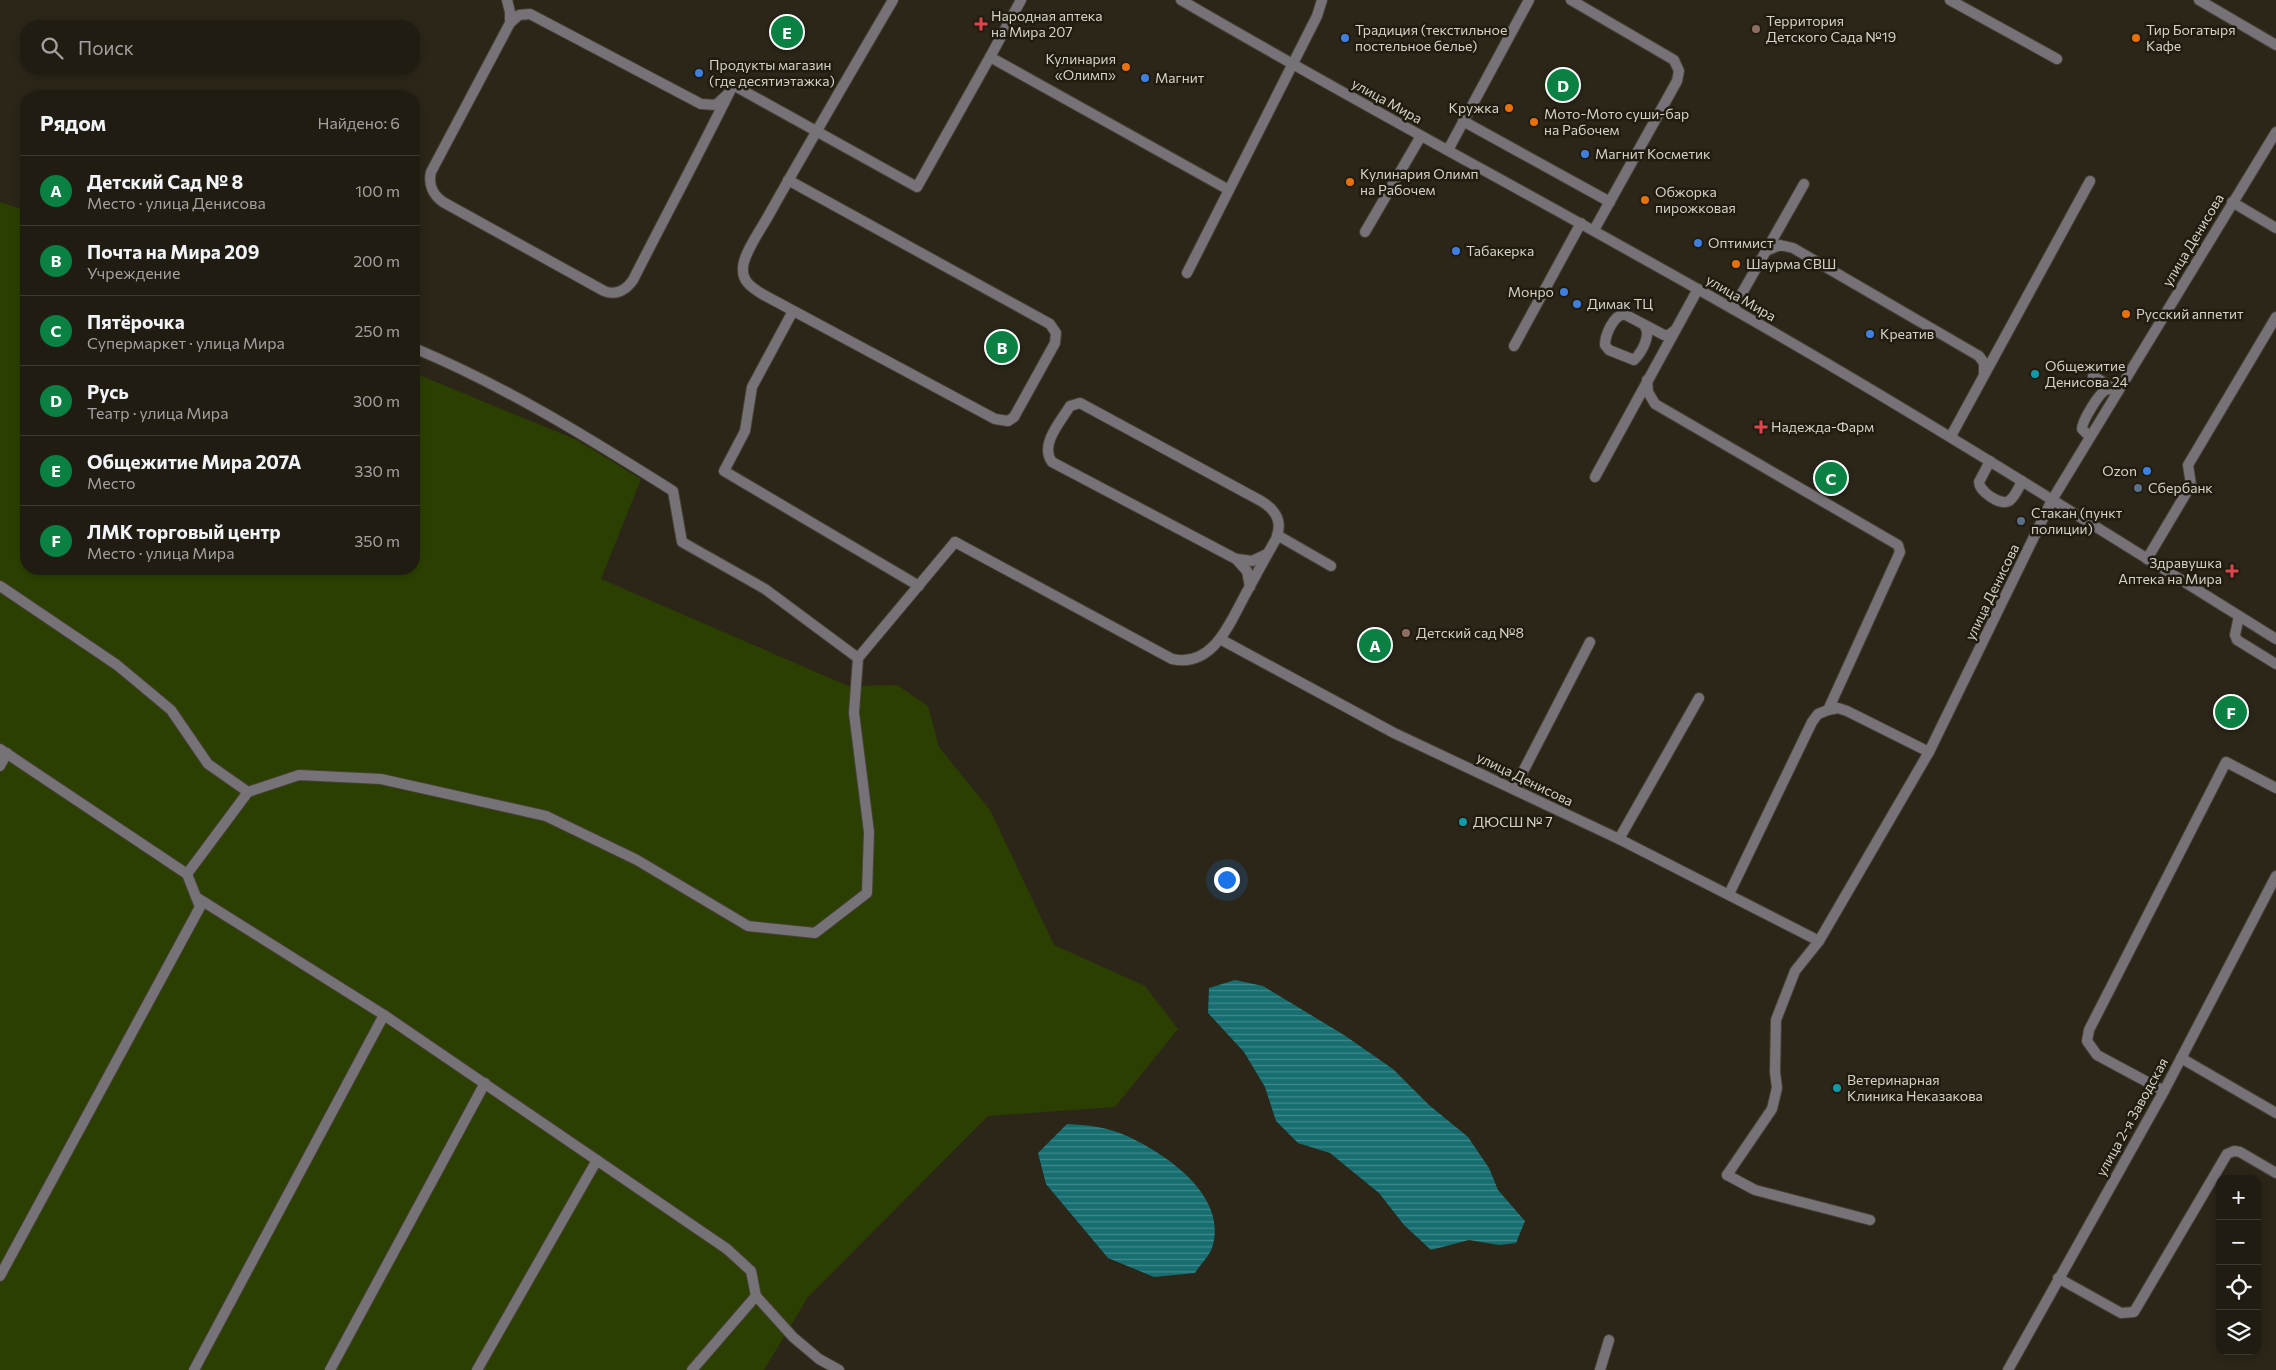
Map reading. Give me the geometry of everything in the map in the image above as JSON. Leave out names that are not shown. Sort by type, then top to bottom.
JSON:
[{"type":"street","points":[[507,0],[510,23]]},
{"type":"street","points":[[788,180],[1050,324],[1056,332],[1057,338],[1017,412],[1010,420],[1002,421],[750,286],[742,270],[744,260],[788,180],[815,131],[893,0]]},
{"type":"street","points":[[729,93],[716,105],[701,104],[530,14],[519,15],[510,23],[431,172],[432,188],[436,196],[443,202],[604,291],[611,293],[620,291],[633,280],[729,93],[733,85],[917,187],[1021,0]]},
{"type":"street","name":"улица Мира","points":[[1181,0],[1292,65],[1594,230],[1951,436],[2276,639]]},
{"type":"street","points":[[1187,273],[1320,10],[1322,0]]},
{"type":"street","points":[[1448,150],[1529,0]]},
{"type":"street","points":[[1571,0],[1674,60],[1678,67],[1677,81],[1594,230]]},
{"type":"street","points":[[1950,0],[2057,59]]},
{"type":"street","points":[[2199,0],[2276,45]]},
{"type":"street","points":[[990,57],[1230,190]]},
{"type":"street","points":[[701,104],[708,114],[710,130]]},
{"type":"street","points":[[1463,121],[1610,202]]},
{"type":"street","name":"улица Денисова","points":[[1870,1220],[1755,1190],[1727,1175],[1772,1109],[1777,1088],[1775,1072],[1776,1020],[1795,971],[1819,941],[1929,752],[2052,500],[2276,132]]},
{"type":"street","points":[[1365,232],[1421,136]]},
{"type":"street","points":[[1951,436],[2090,181]]},
{"type":"street","points":[[1733,309],[1804,184]]},
{"type":"street","points":[[2232,202],[2276,228]]},
{"type":"street","points":[[1514,346],[1581,223]]},
{"type":"street","points":[[1766,251],[1780,245],[1793,248],[1980,356],[1985,368],[1983,377]]},
{"type":"street","points":[[1595,478],[1698,289]]},
{"type":"street","points":[[793,310],[752,387],[745,431],[724,471],[919,586]]},
{"type":"street","points":[[1643,324],[1648,330],[1648,335],[1634,360],[1609,350],[1605,345],[1605,339],[1618,315],[1624,314],[1666,336],[1674,331]]},
{"type":"street","points":[[2147,559],[2191,485],[2188,465],[2276,317]]},
{"type":"street","points":[[420,351],[464,369],[580,433],[672,491],[682,542],[766,589],[858,658]]},
{"type":"street","points":[[2093,376],[2118,391]]},
{"type":"street","points":[[1647,380],[1649,396],[1657,406],[1898,545],[1900,552],[1828,710]]},
{"type":"street","points":[[187,874],[248,792],[299,775],[381,779],[546,816],[637,860],[748,926],[814,933],[867,893],[870,832],[854,713],[858,658],[955,542],[1172,659],[1193,659],[1210,649],[1220,639],[1250,587],[1277,535],[1279,521],[1271,507],[1083,404],[1076,402],[1070,406],[1047,445],[1048,455],[1054,463],[1236,559],[1247,571],[1250,587]]},
{"type":"street","points":[[1990,461],[1979,482],[1982,491],[2001,502],[2006,502],[2011,499],[2022,481]]},
{"type":"street","points":[[1277,535],[1332,566]]},
{"type":"street","points":[[1236,559],[1252,561],[1267,554]]},
{"type":"street","points":[[0,586],[116,665],[165,704],[172,710],[208,764],[248,792]]},
{"type":"street","points":[[2239,616],[2235,635],[2237,640],[2276,664]]},
{"type":"street","name":"улица Денисова","points":[[1220,639],[1394,733],[1619,839],[1819,941]]},
{"type":"street","points":[[1514,789],[1590,642]]},
{"type":"street","points":[[1619,839],[1699,698]]},
{"type":"street","points":[[1729,894],[1812,722],[1818,714],[1838,708],[1847,711],[1929,752]]},
{"type":"street","points":[[0,766],[3,751],[187,874],[200,907],[0,1276]]},
{"type":"street","points":[[2164,1091],[2097,1055],[2087,1041],[2088,1030],[2226,762],[2276,788]]},
{"type":"street","name":"улица 2-я Заводская","points":[[2008,1370],[2164,1091],[2276,876]]},
{"type":"street","points":[[196,897],[384,1015],[727,1249],[751,1271],[756,1296],[793,1337],[818,1359],[839,1370]]},
{"type":"street","points":[[194,1370],[384,1015]]},
{"type":"street","points":[[2181,1058],[2276,1113]]},
{"type":"street","points":[[330,1370],[485,1083]]},
{"type":"street","points":[[2058,1278],[2121,1313],[2134,1312],[2227,1154],[2234,1151],[2240,1152],[2276,1173]]},
{"type":"street","points":[[477,1370],[597,1160]]},
{"type":"street","points":[[692,1370],[756,1296]]},
{"type":"street","points":[[1600,1370],[1608,1340]]},
{"type":"green space","points":[[0,202],[20,209],[20,575],[420,575],[420,375],[577,440],[641,479],[601,579],[848,686],[897,685],[928,706],[939,747],[990,810],[1054,945],[1145,986],[1178,1029],[1115,1107],[988,1116],[808,1297],[764,1370],[0,1370]]},
{"type":"water","points":[[1235,980],[1263,986],[1344,1035],[1393,1069],[1429,1105],[1468,1137],[1489,1168],[1498,1190],[1525,1221],[1516,1243],[1499,1245],[1469,1240],[1431,1250],[1404,1225],[1379,1193],[1330,1153],[1298,1143],[1276,1121],[1265,1087],[1244,1052],[1208,1013],[1209,988]]},
{"type":"water","points":[[1067,1124],[1105,1129],[1120,1133],[1143,1144],[1176,1166],[1203,1194],[1211,1211],[1215,1229],[1212,1248],[1195,1273],[1154,1277],[1108,1258],[1046,1184],[1038,1153]]},
{"type":"place","name":"Народная аптека на Мира 207","points":[[981,24]]},
{"type":"place","name":"Территория Детского Сада №19","points":[[1756,29]]},
{"type":"place","name":"Общежитие Мира 207А","points":[[787,32]]},
{"type":"place","name":"Традиция (текстильное постельное белье)","points":[[1345,38]]},
{"type":"place","name":"Тир Богатыря Кафе","points":[[2136,38]]},
{"type":"place","name":"Кулинария «Олимп»","points":[[1126,67]]},
{"type":"place","name":"Продукты магазин (где десятиэтажка)","points":[[699,73]]},
{"type":"place","name":"Магнит","points":[[1145,78]]},
{"type":"place","name":"Русь","points":[[1563,85]]},
{"type":"place","name":"Кружка","points":[[1509,108]]},
{"type":"place","name":"Мото-Мото суши-бар на Рабочем","points":[[1534,122]]},
{"type":"place","name":"Магнит Косметик","points":[[1585,154]]},
{"type":"place","name":"Кулинария Олимп на Рабочем","points":[[1350,182]]},
{"type":"place","name":"Обжорка пирожковая","points":[[1645,200]]},
{"type":"place","name":"Оптимист","points":[[1698,243]]},
{"type":"place","name":"Табакерка","points":[[1456,251]]},
{"type":"place","name":"Шаурма СВШ","points":[[1736,264]]},
{"type":"place","name":"Монро","points":[[1564,292]]},
{"type":"place","name":"Димак ТЦ","points":[[1577,304]]},
{"type":"place","name":"Русский аппетит","points":[[2126,314]]},
{"type":"place","name":"Креатив","points":[[1870,334]]},
{"type":"place","name":"Почта на Мира 209","points":[[1002,347]]},
{"type":"place","name":"Общежитие Денисова 24","points":[[2035,374]]},
{"type":"place","name":"Надежда-Фарм","points":[[1761,427]]},
{"type":"place","name":"Ozon","points":[[2147,471]]},
{"type":"place","name":"Пятёрочка","points":[[1831,478]]},
{"type":"place","name":"Сбербанк","points":[[2138,488]]},
{"type":"place","name":"Стакан (пункт полиции)","points":[[2021,521]]},
{"type":"place","name":"Здравушка Аптека на Мира","points":[[2232,571]]},
{"type":"place","name":"Детский сад №8","points":[[1406,633]]},
{"type":"place","name":"Детский Сад № 8","points":[[1375,645]]},
{"type":"place","name":"ЛМК торговый центр","points":[[2231,712]]},
{"type":"place","name":"ДЮСШ № 7","points":[[1463,822]]},
{"type":"place","name":"Ветеринарная Клиника Неказакова","points":[[1837,1088]]}]
